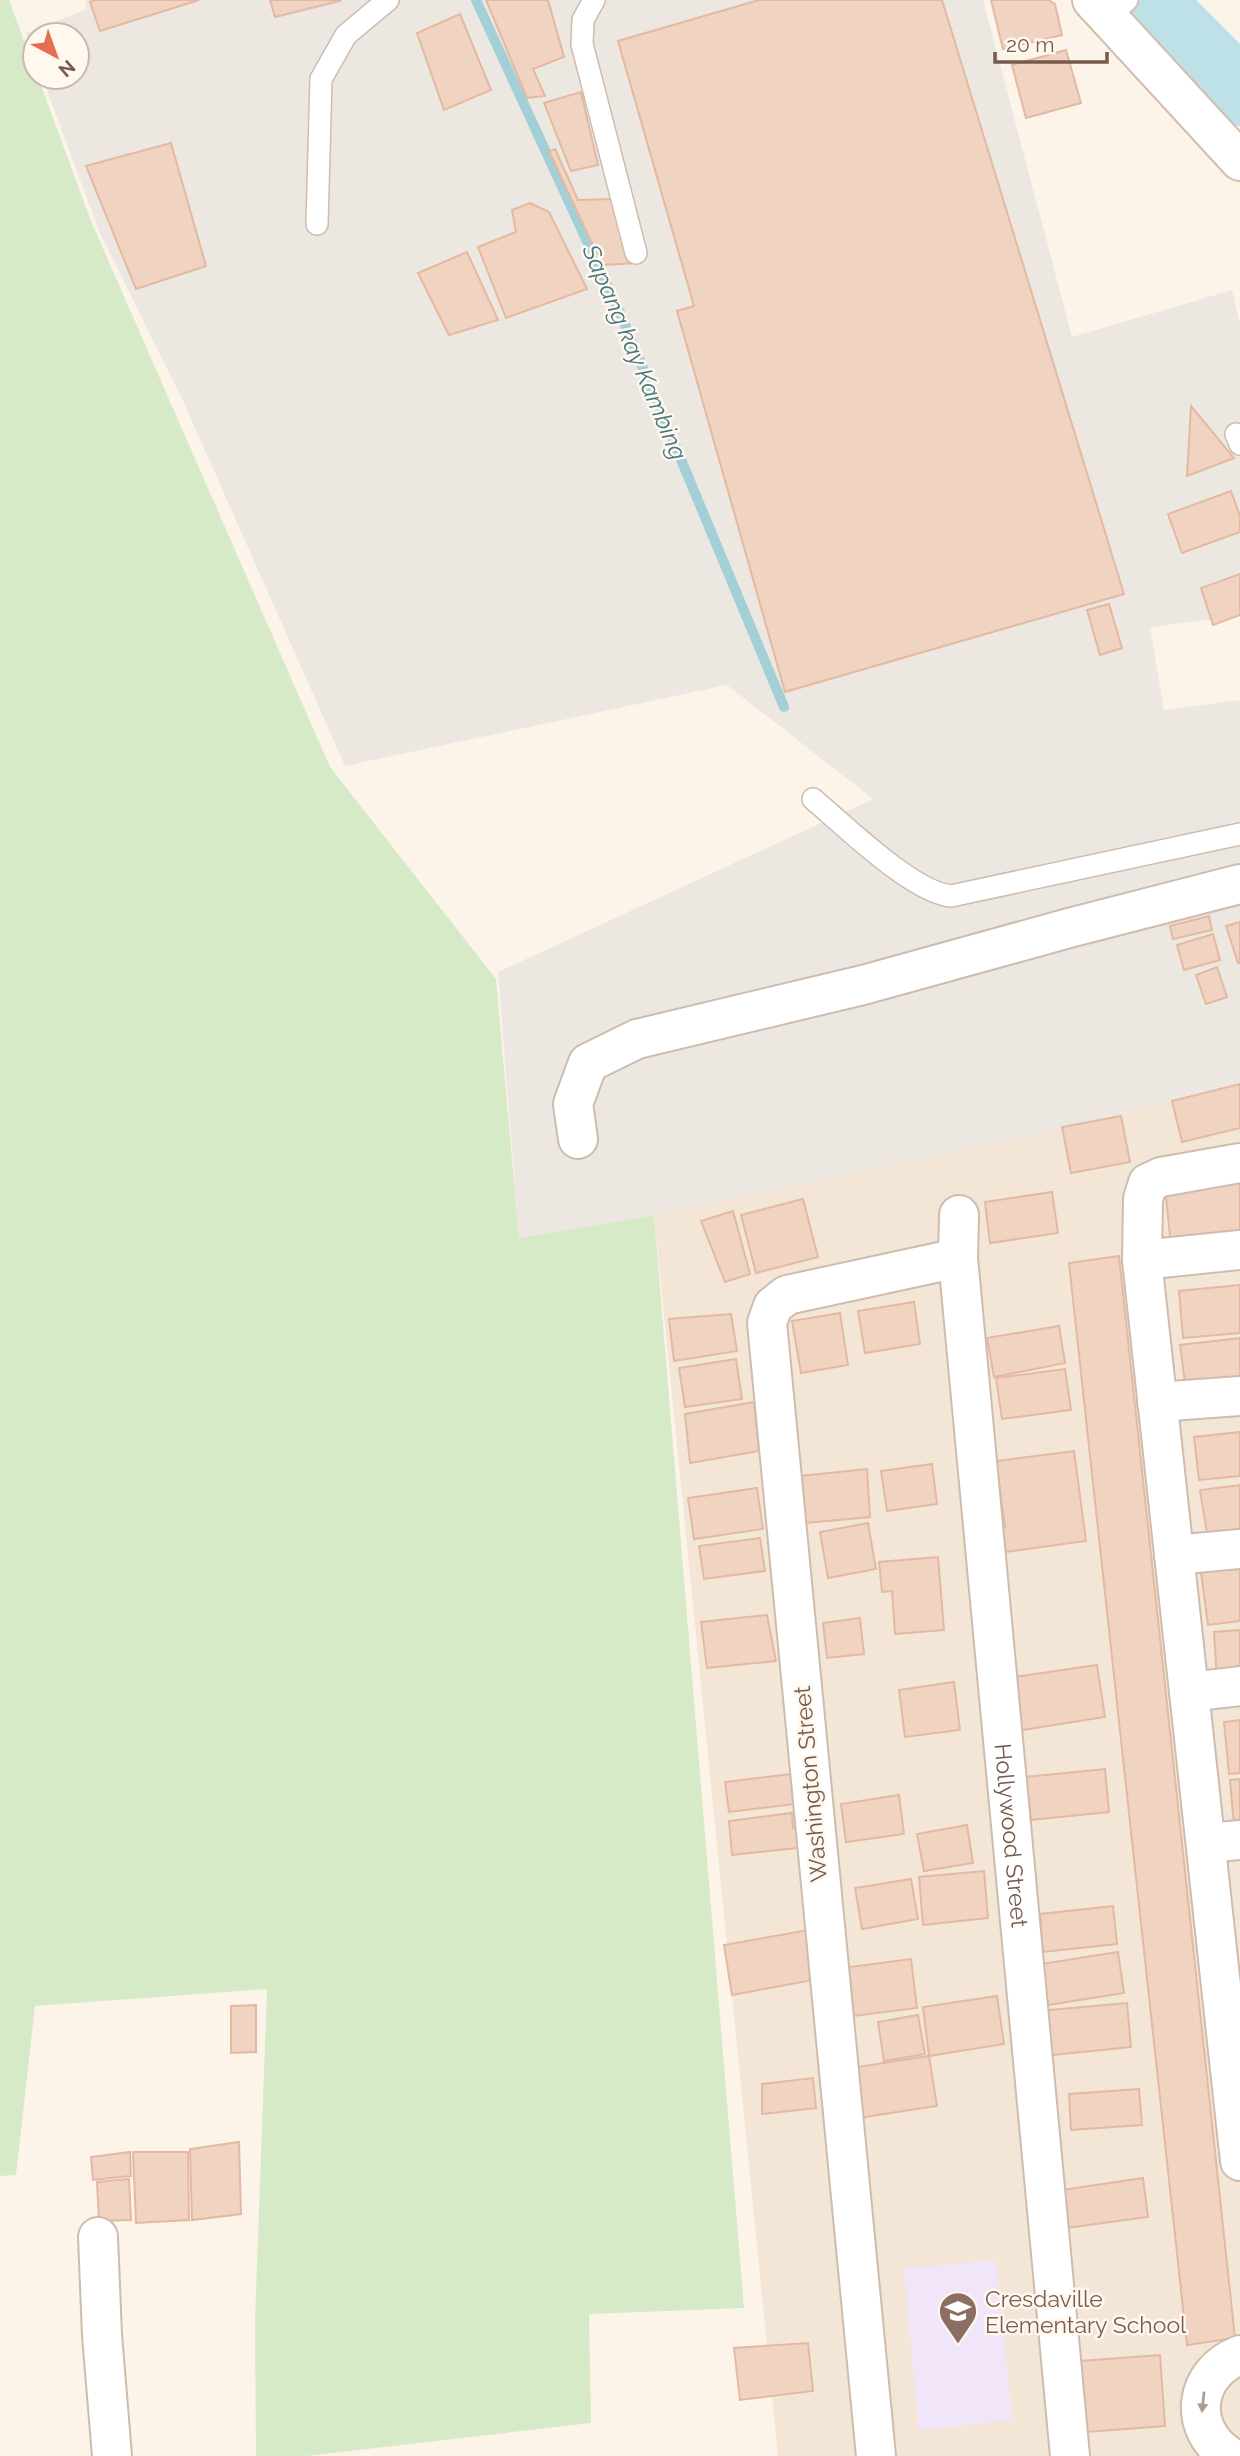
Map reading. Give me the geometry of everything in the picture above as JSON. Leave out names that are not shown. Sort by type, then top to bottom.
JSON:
[{"type":"street","points":[[1110,7],[1240,161]]},
{"type":"street","points":[[578,1139],[573,1104],[588,1063],[637,1039],[863,985],[1240,884]]},
{"type":"street","points":[[1239,2140],[1223,1841],[1189,1692],[1142,1260],[1143,1199],[1148,1183],[1161,1177],[1240,1163]]},
{"type":"street","name":"Hollywood Street","points":[[959,1215],[958,1258],[1073,2455]]},
{"type":"street","points":[[1142,1260],[1240,1250]]},
{"type":"street","name":"Washington Street","points":[[876,2456],[766,1323],[773,1306],[787,1295],[958,1258]]},
{"type":"street","points":[[1157,1402],[1240,1396]]},
{"type":"street","points":[[1174,1555],[1240,1549]]},
{"type":"street","points":[[1189,1692],[1240,1686]]},
{"type":"street","points":[[98,2237],[111,2456]]},
{"type":"street","points":[[1230,2456],[1220,2450],[1208,2435],[1201,2406],[1205,2387],[1215,2370],[1228,2359],[1240,2355]]},
{"type":"lane","points":[[317,224],[321,79],[346,36],[388,0]]},
{"type":"lane","points":[[594,0],[583,20],[582,44],[636,253]]},
{"type":"lane","points":[[813,799],[901,873],[936,894],[951,896],[1240,834]]},
{"type":"shaded area","points":[[85,0],[983,0],[1072,337],[1232,290],[1240,324],[1240,616],[1150,627],[1164,710],[1240,700],[1240,1082],[1052,1131],[654,1215],[519,1239],[498,972],[873,799],[727,685],[345,766],[183,401],[99,231],[47,91],[91,91],[91,21],[56,21],[87,9]]},
{"type":"shaded area","points":[[1240,1082],[1240,2456],[778,2456],[654,1215],[1052,1131]]},
{"type":"shaded area","name":"Cresdaville Elementary School","points":[[996,2260],[1012,2420],[919,2430],[904,2269]]},
{"type":"green space","points":[[0,0],[9,0],[21,32],[21,91],[43,91],[91,221],[330,767],[496,979],[519,1238],[654,1215],[744,2308],[589,2314],[591,2423],[306,2456],[256,2456],[255,2321],[267,1989],[35,2006],[16,2175],[0,2176]]},
{"type":"building","points":[[199,0],[100,31],[90,2]]},
{"type":"building","points":[[270,0],[340,0],[340,1],[275,17]]},
{"type":"building","points":[[486,0],[548,0],[564,57],[533,69],[545,96],[527,98]]},
{"type":"building","points":[[759,0],[942,0],[1124,594],[785,692],[677,311],[694,306],[618,41]]},
{"type":"building","points":[[991,0],[1048,0],[1055,4],[1062,35],[1003,49]]},
{"type":"building","points":[[460,14],[491,90],[444,110],[417,33]]},
{"type":"building","points":[[1066,50],[1081,103],[1026,118],[1012,65]]},
{"type":"building","points":[[581,92],[598,165],[571,171],[544,103]]},
{"type":"building","points":[[171,143],[206,266],[136,289],[86,166]]},
{"type":"building","points":[[555,149],[578,200],[613,199],[636,263],[602,265],[549,151]]},
{"type":"building","points":[[530,203],[549,212],[587,289],[506,318],[478,247],[516,232],[512,210]]},
{"type":"building","points":[[467,252],[498,320],[449,335],[418,273]]},
{"type":"building","points":[[1191,406],[1234,458],[1187,476]]},
{"type":"building","points":[[1231,491],[1240,516],[1240,532],[1182,553],[1168,514]]},
{"type":"building","points":[[1240,574],[1240,615],[1213,625],[1201,588]]},
{"type":"building","points":[[1109,604],[1122,648],[1100,655],[1087,610]]},
{"type":"building","points":[[1209,916],[1212,930],[1173,939],[1170,926]]},
{"type":"building","points":[[1240,922],[1240,963],[1238,963],[1226,926]]},
{"type":"building","points":[[1213,934],[1220,960],[1184,970],[1177,945]]},
{"type":"building","points":[[1217,967],[1227,997],[1206,1004],[1196,975]]},
{"type":"building","points":[[1240,1084],[1240,1128],[1182,1142],[1172,1101]]},
{"type":"building","points":[[1121,1116],[1130,1162],[1071,1173],[1062,1127]]},
{"type":"building","points":[[1240,1179],[1240,1238],[1171,1246],[1165,1187]]},
{"type":"building","points":[[1052,1192],[1058,1233],[990,1243],[985,1202]]},
{"type":"building","points":[[803,1199],[818,1257],[756,1273],[741,1215]]},
{"type":"building","points":[[733,1211],[750,1274],[725,1282],[701,1221]]},
{"type":"building","points":[[1119,1256],[1235,2338],[1187,2345],[1069,1263]]},
{"type":"building","points":[[1240,1285],[1240,1333],[1183,1338],[1179,1291]]},
{"type":"building","points":[[914,1302],[920,1344],[865,1353],[858,1311]]},
{"type":"building","points":[[840,1313],[848,1365],[801,1373],[792,1321]]},
{"type":"building","points":[[731,1314],[737,1351],[674,1361],[669,1319]]},
{"type":"building","points":[[1059,1326],[1065,1363],[994,1377],[987,1338]]},
{"type":"building","points":[[1240,1338],[1240,1384],[1186,1391],[1180,1345]]},
{"type":"building","points":[[736,1359],[742,1399],[685,1407],[679,1368]]},
{"type":"building","points":[[1065,1369],[1071,1410],[1002,1419],[996,1378]]},
{"type":"building","points":[[754,1402],[759,1451],[690,1463],[685,1414]]},
{"type":"building","points":[[1240,1432],[1240,1476],[1199,1480],[1194,1437]]},
{"type":"building","points":[[1074,1451],[1086,1541],[998,1553],[995,1528],[1005,1527],[996,1461]]},
{"type":"building","points":[[932,1464],[937,1504],[887,1511],[881,1471]]},
{"type":"building","points":[[867,1469],[870,1517],[806,1523],[800,1476]]},
{"type":"building","points":[[1240,1485],[1240,1529],[1207,1533],[1200,1490]]},
{"type":"building","points":[[757,1488],[763,1529],[694,1539],[688,1498]]},
{"type":"building","points":[[868,1523],[876,1569],[828,1578],[820,1532]]},
{"type":"building","points":[[760,1538],[765,1571],[704,1579],[699,1546]]},
{"type":"building","points":[[938,1557],[944,1630],[895,1634],[892,1591],[882,1592],[879,1562]]},
{"type":"building","points":[[1240,1567],[1240,1621],[1208,1625],[1201,1572]]},
{"type":"building","points":[[767,1615],[776,1661],[707,1668],[701,1622]]},
{"type":"building","points":[[860,1618],[864,1654],[827,1658],[823,1623]]},
{"type":"building","points":[[1240,1630],[1240,1679],[1217,1681],[1214,1632]]},
{"type":"building","points":[[1097,1665],[1105,1717],[1022,1730],[1014,1677]]},
{"type":"building","points":[[954,1682],[960,1730],[905,1737],[899,1690]]},
{"type":"building","points":[[1240,1720],[1240,1773],[1229,1774],[1224,1722]]},
{"type":"building","points":[[1105,1769],[1109,1812],[1031,1820],[1026,1777]]},
{"type":"building","points":[[791,1774],[795,1804],[729,1812],[725,1782]]},
{"type":"building","points":[[1240,1779],[1240,1825],[1234,1826],[1230,1780]]},
{"type":"building","points":[[899,1795],[904,1834],[846,1842],[841,1804]]},
{"type":"building","points":[[792,1813],[793,1828],[804,1826],[806,1847],[732,1855],[729,1821]]},
{"type":"building","points":[[967,1825],[973,1863],[924,1871],[917,1834]]},
{"type":"building","points":[[984,1871],[988,1918],[923,1925],[919,1877]]},
{"type":"building","points":[[911,1879],[918,1919],[862,1929],[855,1888]]},
{"type":"building","points":[[1113,1906],[1117,1944],[1043,1952],[1040,1914]]},
{"type":"building","points":[[809,1930],[818,1979],[732,1995],[724,1945]]},
{"type":"building","points":[[1118,1952],[1124,1993],[1048,2005],[1041,1964]]},
{"type":"building","points":[[911,1959],[917,2008],[854,2016],[849,1967]]},
{"type":"building","points":[[997,1996],[1004,2044],[929,2056],[923,2007]]},
{"type":"building","points":[[1127,2003],[1131,2047],[1043,2056],[1039,2011]]},
{"type":"building","points":[[256,2005],[256,2052],[231,2053],[231,2006]]},
{"type":"building","points":[[918,2015],[925,2054],[884,2061],[878,2022]]},
{"type":"building","points":[[929,2056],[937,2106],[858,2118],[851,2068]]},
{"type":"building","points":[[813,2078],[816,2108],[762,2114],[762,2084]]},
{"type":"building","points":[[1139,2089],[1142,2125],[1071,2130],[1069,2094]]},
{"type":"building","points":[[239,2142],[241,2214],[192,2220],[190,2149]]},
{"type":"building","points":[[130,2152],[131,2176],[93,2180],[91,2157]]},
{"type":"building","points":[[133,2152],[188,2152],[189,2220],[136,2223]]},
{"type":"building","points":[[1143,2178],[1148,2217],[1066,2228],[1062,2190]]},
{"type":"building","points":[[129,2179],[131,2220],[99,2221],[97,2182]]},
{"type":"building","points":[[808,2343],[813,2391],[740,2400],[734,2348]]},
{"type":"building","points":[[1160,2355],[1165,2426],[1086,2432],[1080,2361]]},
{"type":"waterway","name":"Sapang kay Kambing","points":[[476,0],[620,313],[784,707]]},
{"type":"waterway","points":[[1148,0],[1240,92]]},
{"type":"place","name":"Cresdaville Elementary School","points":[[958,2345]]}]
